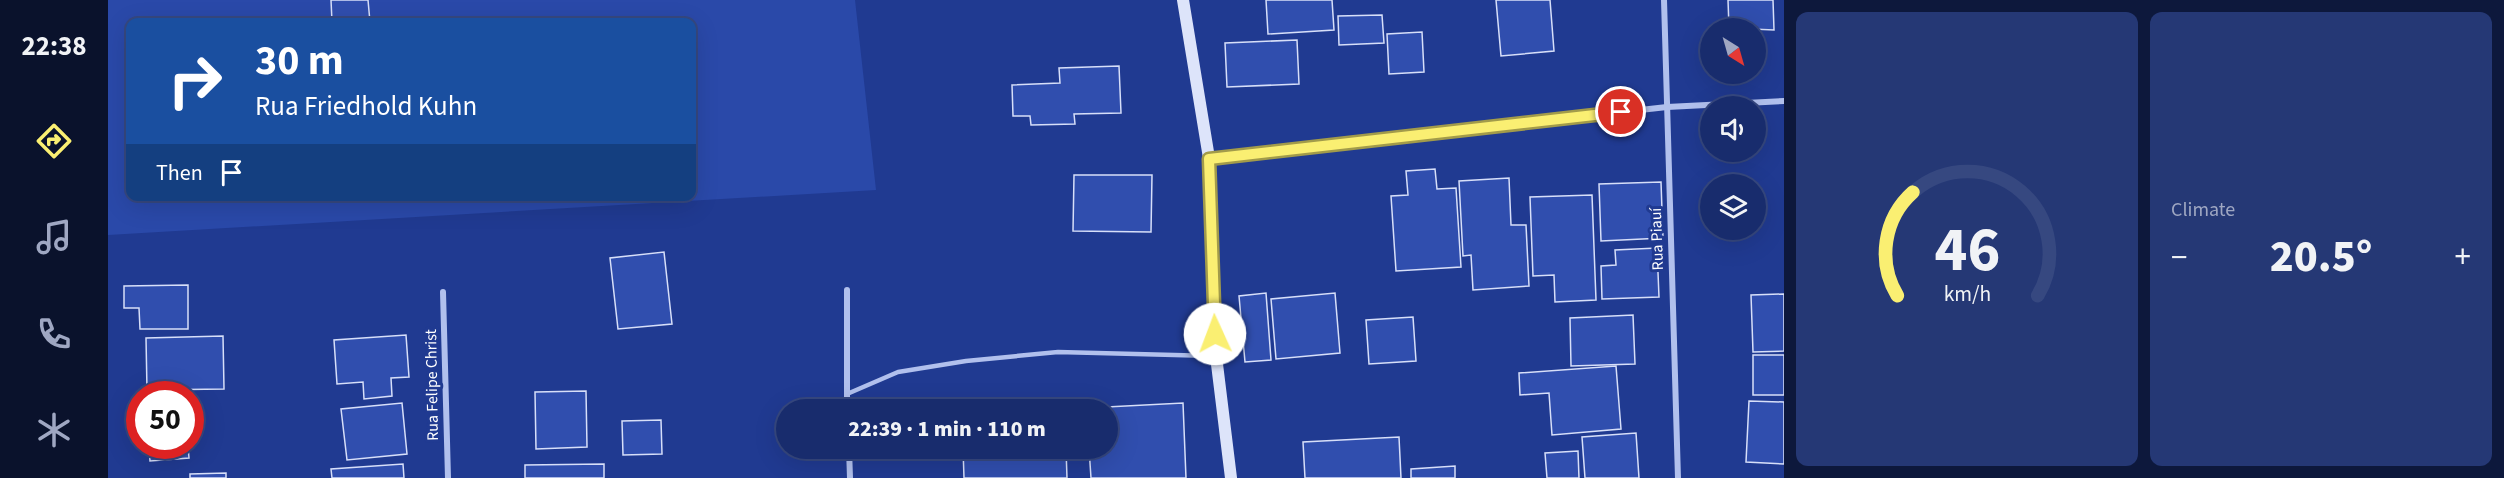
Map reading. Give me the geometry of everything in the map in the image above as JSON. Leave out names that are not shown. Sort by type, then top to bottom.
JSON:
[{"type":"main road","points":[[1183,0],[1209,159],[1216,356],[1231,478]]},
{"type":"street","name":"Rua Piauí","points":[[1664,0],[1678,478]]},
{"type":"street","points":[[1209,159],[1667,107],[1784,101]]},
{"type":"street","points":[[846,399],[847,290]]},
{"type":"street","name":"Rua Felipe Christ","points":[[443,292],[448,478]]},
{"type":"street","points":[[849,459],[850,478]]},
{"type":"lane","points":[[846,394],[898,372],[966,361],[1059,352],[1216,356]]},
{"type":"shaded area","points":[[108,0],[855,0],[876,190],[696,201],[696,18],[126,18],[126,201],[688,201],[108,235]]},
{"type":"building","points":[[331,0],[368,0],[370,18],[332,18]]},
{"type":"building","points":[[1266,0],[1332,0],[1334,30],[1268,34]]},
{"type":"building","points":[[1496,0],[1550,0],[1554,51],[1501,56]]},
{"type":"building","points":[[1728,0],[1773,0],[1774,30],[1766,30],[1766,18],[1729,18]]},
{"type":"building","points":[[1382,15],[1384,43],[1339,45],[1338,16]]},
{"type":"building","points":[[1422,32],[1424,72],[1389,74],[1387,34]]},
{"type":"building","points":[[1297,40],[1299,84],[1227,87],[1225,43]]},
{"type":"building","points":[[1119,66],[1121,113],[1074,114],[1075,124],[1031,125],[1030,116],[1013,116],[1012,85],[1060,83],[1059,68]]},
{"type":"building","points":[[1435,169],[1437,189],[1456,188],[1461,267],[1396,271],[1391,196],[1408,195],[1406,171]]},
{"type":"building","points":[[1074,175],[1152,175],[1151,232],[1073,231]]},
{"type":"building","points":[[1509,178],[1511,225],[1526,225],[1529,286],[1473,290],[1471,255],[1463,256],[1459,181]]},
{"type":"building","points":[[1661,182],[1663,238],[1601,241],[1599,184]]},
{"type":"building","points":[[1592,195],[1596,300],[1555,302],[1554,275],[1533,276],[1530,197]]},
{"type":"building","points":[[1657,248],[1659,297],[1602,299],[1601,266],[1616,265],[1615,250]]},
{"type":"building","points":[[664,252],[672,324],[618,329],[610,258]]},
{"type":"building","points":[[188,285],[188,329],[140,329],[139,308],[124,308],[124,286]]},
{"type":"building","points":[[1266,293],[1271,360],[1245,362],[1239,296]]},
{"type":"building","points":[[1335,293],[1340,353],[1276,359],[1271,299]]},
{"type":"building","points":[[1784,294],[1784,351],[1753,352],[1751,295]]},
{"type":"building","points":[[1633,315],[1635,364],[1571,366],[1570,318]]},
{"type":"building","points":[[1413,317],[1416,361],[1369,364],[1366,320]]},
{"type":"building","points":[[406,335],[409,377],[391,378],[392,396],[364,399],[363,382],[337,384],[334,340]]},
{"type":"building","points":[[223,336],[224,389],[204,389],[204,381],[147,381],[146,338]]},
{"type":"building","points":[[1753,355],[1784,355],[1784,395],[1753,395]]},
{"type":"building","points":[[1616,366],[1621,429],[1552,435],[1549,393],[1520,395],[1519,373]]},
{"type":"building","points":[[586,391],[587,447],[536,449],[535,392]]},
{"type":"building","points":[[1749,401],[1784,402],[1784,464],[1746,462]]},
{"type":"building","points":[[402,403],[407,454],[347,460],[341,409]]},
{"type":"building","points":[[1183,403],[1186,478],[1091,478],[1090,459],[1118,459],[1118,406]]},
{"type":"building","points":[[661,420],[662,454],[623,455],[622,421]]},
{"type":"building","points":[[1636,433],[1639,478],[1585,478],[1582,437]]},
{"type":"building","points":[[1399,437],[1401,478],[1305,478],[1303,442]]},
{"type":"building","points":[[1578,451],[1579,478],[1547,478],[1545,453]]},
{"type":"building","points":[[150,459],[176,459],[150,461]]},
{"type":"building","points":[[963,459],[1066,459],[1067,478],[964,478]]},
{"type":"building","points":[[403,464],[404,478],[332,478],[331,469]]},
{"type":"building","points":[[604,464],[604,478],[525,478],[525,465]]},
{"type":"building","points":[[1455,466],[1455,478],[1411,478],[1411,469]]},
{"type":"building","points":[[226,473],[226,478],[190,478],[190,474]]},
{"type":"route","points":[[1215,334],[1209,159],[1621,112]]}]
